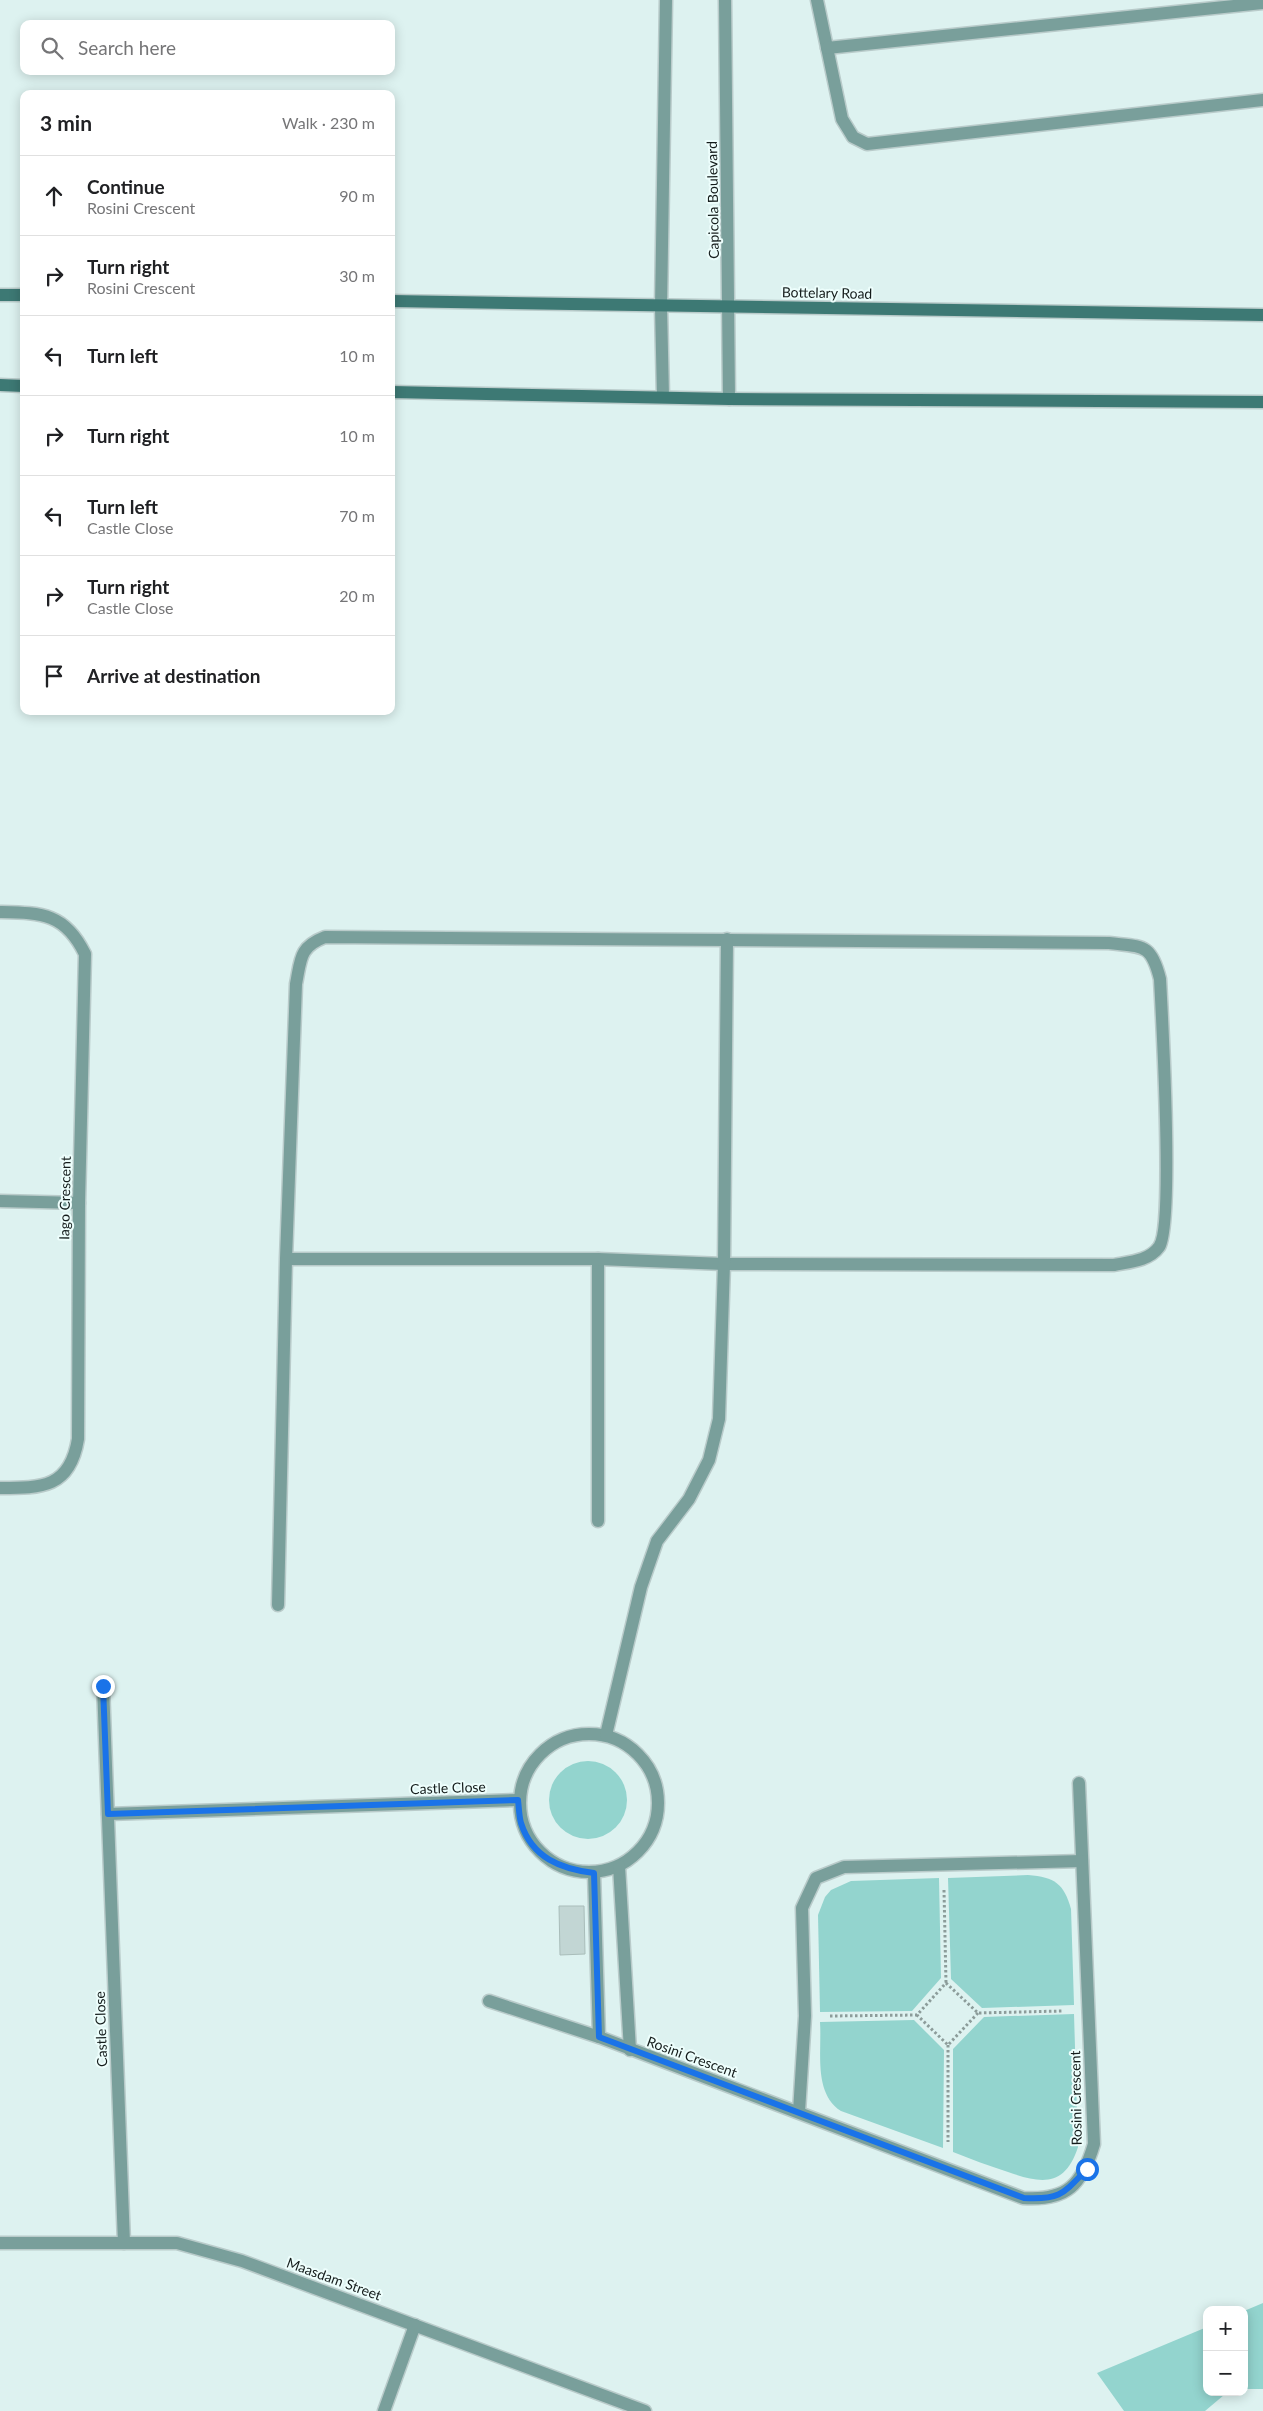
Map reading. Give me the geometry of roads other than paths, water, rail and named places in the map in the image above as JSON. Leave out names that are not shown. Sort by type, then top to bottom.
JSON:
[{"type":"main road","points":[[0,295],[20,295]]},
{"type":"main road","name":"Bottelary Road","points":[[395,301],[662,307],[1263,315]]},
{"type":"main road","points":[[0,385],[20,386]]},
{"type":"main road","points":[[395,392],[729,399],[1263,402]]},
{"type":"street","points":[[663,397],[662,307],[666,0]]},
{"type":"street","name":"Capicola Boulevard","points":[[725,0],[729,399]]},
{"type":"street","points":[[816,0],[842,119],[854,136],[867,144],[1263,100]]},
{"type":"street","points":[[827,48],[1263,2]]},
{"type":"street","name":"Iago Crescent","points":[[0,912],[32,912],[63,923],[76,936],[84,954],[79,1203],[78,1439],[76,1453],[69,1468],[60,1477],[43,1486],[0,1488]]},
{"type":"street","points":[[278,1605],[286,1259],[296,984],[304,948],[312,942],[324,937],[1109,943],[1144,947],[1155,958],[1160,979],[1166,1182],[1164,1227],[1159,1247],[1144,1259],[1121,1263],[724,1264],[598,1259],[286,1259]]},
{"type":"street","points":[[606,1736],[641,1587],[657,1541],[689,1499],[709,1460],[717,1427],[724,1264],[727,939]]},
{"type":"street","points":[[0,1201],[79,1203]]},
{"type":"street","points":[[598,1259],[598,1521]]},
{"type":"street","name":"Castle Close","points":[[103,1686],[124,2244]]},
{"type":"street","points":[[582,1734],[606,1736],[628,1746],[646,1763],[656,1784],[658,1808],[652,1832],[639,1852],[619,1866],[594,1873],[570,1870],[543,1855],[532,1844],[521,1824],[518,1800],[524,1776],[538,1755],[557,1741],[582,1734]]},
{"type":"street","name":"Rosini Crescent","points":[[489,2000],[599,2037],[1024,2198],[1045,2199],[1064,2194],[1087,2169],[1094,2144],[1079,1783]]},
{"type":"street","name":"Castle Close","points":[[108,1814],[518,1800]]},
{"type":"street","points":[[799,2112],[805,2016],[802,1908],[816,1878],[844,1867],[1082,1861]]},
{"type":"street","name":"Rosini Crescent","points":[[619,1866],[630,2050]]},
{"type":"street","points":[[594,1873],[599,2037]]},
{"type":"street","name":"Maasdam Street","points":[[0,2243],[177,2243],[242,2261],[644,2411]]},
{"type":"street","points":[[384,2411],[415,2325]]}]
